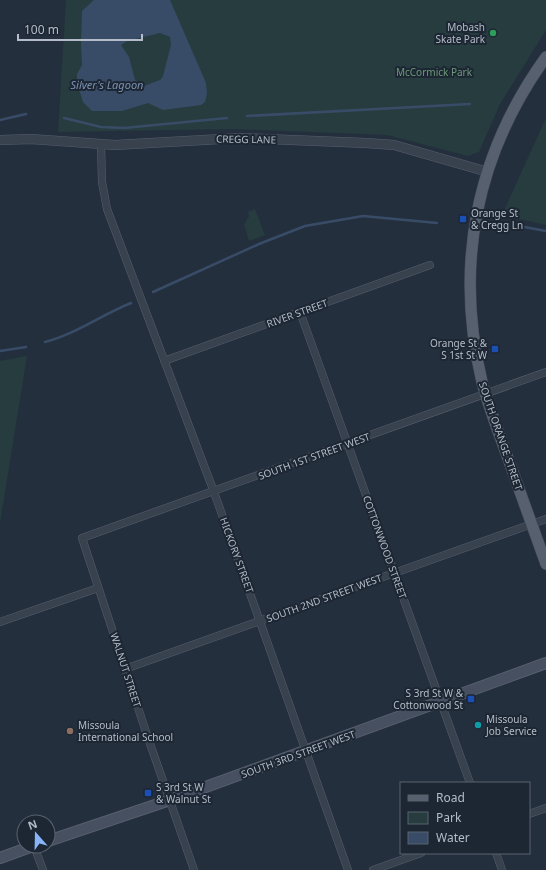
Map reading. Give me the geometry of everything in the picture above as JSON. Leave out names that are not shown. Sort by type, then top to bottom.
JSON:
[{"type":"main road","name":"SOUTH ORANGE STREET","points":[[546,57],[530,80],[508,118],[488,172],[478,202],[470,264],[472,327],[485,394],[546,564]]},
{"type":"main road","name":"SOUTH 3RD STREET WEST","points":[[56,838],[170,800],[546,663]]},
{"type":"main road","points":[[0,858],[16,852]]},
{"type":"street","name":"CREGG LANE","points":[[0,140],[31,139],[101,145],[239,138],[366,142],[401,146],[488,172]]},
{"type":"street","name":"HICKORY STREET","points":[[101,145],[103,193],[164,362],[214,492],[348,870]]},
{"type":"street","name":"RIVER STREET","points":[[164,362],[430,265]]},
{"type":"street","name":"COTTONWOOD STREET","points":[[300,312],[470,782]]},
{"type":"street","name":"SOUTH 1ST STREET WEST","points":[[82,538],[546,372]]},
{"type":"street","name":"SOUTH 2ND STREET WEST","points":[[125,668],[546,519]]},
{"type":"street","name":"WALNUT STREET","points":[[82,538],[194,870]]},
{"type":"street","points":[[0,622],[98,588]]},
{"type":"street","points":[[530,814],[546,808]]},
{"type":"street","points":[[36,854],[43,870]]},
{"type":"street","points":[[373,870],[418,854]]},
{"type":"street","points":[[496,854],[502,870]]},
{"type":"green space","name":"McCormick Park","points":[[66,0],[546,0],[546,30],[500,104],[479,152],[468,156],[387,135],[233,129],[58,132]]},
{"type":"green space","points":[[546,118],[546,225],[502,215]]},
{"type":"green space","points":[[255,209],[265,235],[249,241],[244,225],[249,216],[248,212]]},
{"type":"green space","points":[[27,356],[0,523],[0,361]]},
{"type":"water","name":"Silver's Lagoon","points":[[94,0],[170,0],[206,83],[207,94],[205,102],[201,105],[163,110],[148,103],[122,111],[92,111],[83,102],[77,83],[77,74],[82,65],[82,11]],"holes":[[[160,33],[170,37],[171,45],[163,76],[160,80],[144,86],[135,80],[129,57],[121,45],[127,41]]]},
{"type":"waterway","points":[[247,116],[470,104]]},
{"type":"waterway","points":[[0,120],[26,114]]},
{"type":"waterway","points":[[64,118],[101,127],[124,128],[227,118]]},
{"type":"waterway","points":[[153,292],[259,244],[305,226],[363,216],[437,223]]},
{"type":"waterway","points":[[519,226],[546,231]]},
{"type":"waterway","points":[[45,342],[56,339],[131,303]]},
{"type":"waterway","points":[[0,351],[26,347]]},
{"type":"place","name":"Mobash Skate Park","points":[[493,33]]},
{"type":"place","name":"Orange St & Cregg Ln","points":[[463,219]]},
{"type":"place","name":"Orange St & S 1st St W","points":[[495,349]]},
{"type":"place","name":"S 3rd St W & Cottonwood St","points":[[471,699]]},
{"type":"place","name":"Missoula Job Service","points":[[478,725]]},
{"type":"place","name":"Missoula International School","points":[[70,731]]},
{"type":"place","name":"S 3rd St W & Walnut St","points":[[148,793]]}]
